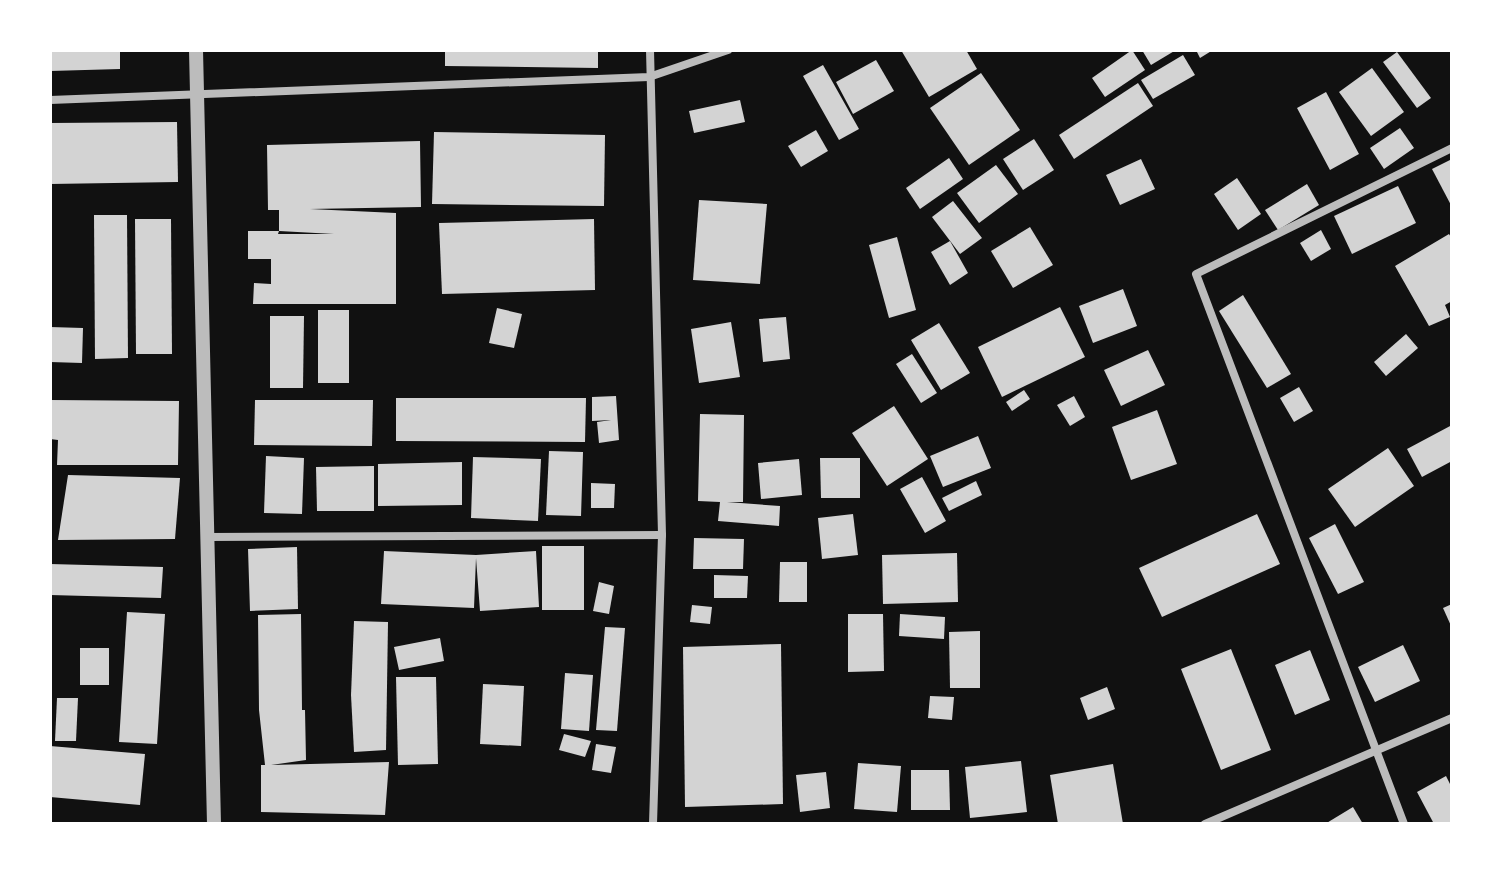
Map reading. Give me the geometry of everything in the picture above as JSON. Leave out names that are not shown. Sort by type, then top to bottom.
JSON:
[{"type":"street","points":[[196,50],[214,824]]},
{"type":"street","points":[[650,50],[662,535],[653,824]]},
{"type":"street","points":[[50,100],[649,77],[728,50]]},
{"type":"street","points":[[1404,824],[1196,274],[1452,148]]},
{"type":"street","points":[[209,537],[662,535]]},
{"type":"street","points":[[1205,824],[1452,718]]},
{"type":"building","points":[[50,50],[120,50],[120,69],[50,71]]},
{"type":"building","points":[[445,50],[598,50],[598,68],[445,66]]},
{"type":"building","points":[[901,50],[966,50],[977,69],[929,97]]},
{"type":"building","points":[[1132,50],[1145,70],[1105,97],[1092,78]]},
{"type":"building","points":[[1142,50],[1176,50],[1151,65]]},
{"type":"building","points":[[1196,50],[1213,50],[1200,58]]},
{"type":"building","points":[[1397,52],[1431,98],[1417,108],[1383,62]]},
{"type":"building","points":[[1183,55],[1195,75],[1153,99],[1141,80]]},
{"type":"building","points":[[876,60],[894,91],[853,114],[836,82]]},
{"type":"building","points":[[823,65],[859,129],[839,140],[803,76]]},
{"type":"building","points":[[1372,68],[1404,112],[1371,136],[1339,92]]},
{"type":"building","points":[[981,73],[1020,130],[969,165],[930,108]]},
{"type":"building","points":[[1138,83],[1153,106],[1074,159],[1059,135]]},
{"type":"building","points":[[1326,92],[1359,154],[1330,170],[1297,108]]},
{"type":"building","points":[[740,100],[745,122],[694,133],[689,111]]},
{"type":"building","points":[[177,122],[178,182],[50,184],[50,123]]},
{"type":"building","points":[[1400,128],[1414,148],[1384,169],[1370,148]]},
{"type":"building","points":[[816,130],[828,151],[801,167],[788,146]]},
{"type":"building","points":[[434,132],[605,135],[604,206],[432,204]]},
{"type":"building","points":[[1034,139],[1054,170],[1023,190],[1003,159]]},
{"type":"building","points":[[420,141],[421,207],[310,209],[396,213],[396,304],[253,304],[254,283],[271,284],[271,259],[248,259],[248,231],[279,231],[279,210],[268,210],[267,145]],"holes":[[[279,231],[334,234],[278,234]]]},
{"type":"building","points":[[949,158],[963,179],[920,209],[906,188]]},
{"type":"building","points":[[1141,159],[1155,189],[1120,205],[1106,175]]},
{"type":"building","points":[[1452,159],[1452,207],[1432,169]]},
{"type":"building","points":[[996,165],[1018,194],[979,223],[957,193]]},
{"type":"building","points":[[1237,178],[1261,214],[1238,230],[1214,194]]},
{"type":"building","points":[[1307,184],[1319,205],[1278,230],[1265,210]]},
{"type":"building","points":[[1398,186],[1416,223],[1352,254],[1334,216]]},
{"type":"building","points":[[699,200],[767,204],[760,284],[693,280]]},
{"type":"building","points":[[953,201],[982,238],[960,254],[932,217]]},
{"type":"building","points":[[94,215],[127,215],[128,358],[95,359]]},
{"type":"building","points":[[135,219],[171,219],[172,354],[136,354]]},
{"type":"building","points":[[594,219],[595,290],[442,294],[439,223]]},
{"type":"building","points":[[1030,227],[1053,265],[1013,288],[991,251]]},
{"type":"building","points":[[1321,230],[1331,249],[1311,261],[1300,243]]},
{"type":"building","points":[[1449,234],[1452,239],[1452,301],[1445,305],[1450,317],[1429,326],[1395,266]]},
{"type":"building","points":[[897,237],[916,310],[889,318],[869,245]]},
{"type":"building","points":[[950,241],[968,273],[950,285],[931,252]]},
{"type":"building","points":[[1123,289],[1137,326],[1093,343],[1079,306]]},
{"type":"building","points":[[1243,295],[1291,374],[1267,388],[1219,311]]},
{"type":"building","points":[[1060,307],[1085,357],[1002,397],[978,347]]},
{"type":"building","points":[[497,308],[522,314],[514,348],[489,343]]},
{"type":"building","points":[[318,310],[349,310],[349,383],[318,383]]},
{"type":"building","points":[[270,316],[304,316],[303,388],[270,388]]},
{"type":"building","points":[[786,317],[790,359],[763,362],[759,319]]},
{"type":"building","points":[[731,322],[740,377],[699,383],[691,329]]},
{"type":"building","points":[[939,323],[970,373],[941,390],[911,340]]},
{"type":"building","points":[[50,327],[83,328],[82,363],[50,362]]},
{"type":"building","points":[[1406,334],[1418,348],[1386,376],[1374,362]]},
{"type":"building","points":[[1148,350],[1165,385],[1121,406],[1104,370]]},
{"type":"building","points":[[912,354],[937,393],[921,403],[896,364]]},
{"type":"building","points":[[1299,387],[1313,411],[1294,422],[1280,398]]},
{"type":"building","points":[[1024,390],[1030,399],[1012,411],[1006,402]]},
{"type":"building","points":[[616,396],[619,440],[599,443],[597,422],[611,420],[592,421],[592,397]]},
{"type":"building","points":[[1074,396],[1085,417],[1070,426],[1057,405]]},
{"type":"building","points":[[396,398],[586,398],[585,442],[396,441]]},
{"type":"building","points":[[50,400],[179,401],[178,465],[57,465],[58,440],[50,439]]},
{"type":"building","points":[[255,400],[373,400],[372,446],[254,445]]},
{"type":"building","points":[[894,406],[928,459],[887,486],[852,433]]},
{"type":"building","points":[[1157,410],[1177,464],[1131,480],[1112,427]]},
{"type":"building","points":[[700,414],[744,415],[743,502],[727,502],[780,506],[779,526],[718,521],[720,502],[698,501]]},
{"type":"building","points":[[1452,425],[1452,461],[1422,477],[1407,449]]},
{"type":"building","points":[[978,436],[991,468],[943,487],[930,456]]},
{"type":"building","points":[[1388,448],[1414,486],[1355,527],[1328,489]]},
{"type":"building","points":[[549,451],[583,452],[581,516],[546,515]]},
{"type":"building","points":[[266,456],[304,458],[302,514],[264,513]]},
{"type":"building","points":[[473,457],[541,459],[538,521],[471,518]]},
{"type":"building","points":[[820,458],[860,458],[860,498],[821,498]]},
{"type":"building","points":[[799,459],[802,495],[761,499],[758,463]]},
{"type":"building","points":[[462,462],[462,505],[378,506],[378,464]]},
{"type":"building","points":[[374,466],[374,511],[317,511],[316,467]]},
{"type":"building","points":[[68,475],[180,478],[175,539],[58,540]]},
{"type":"building","points":[[922,477],[946,521],[925,533],[900,489]]},
{"type":"building","points":[[976,481],[982,495],[949,511],[942,498]]},
{"type":"building","points":[[591,483],[615,484],[614,508],[591,508]]},
{"type":"building","points":[[853,514],[858,555],[822,559],[818,518]]},
{"type":"building","points":[[1257,514],[1280,564],[1162,617],[1139,568]]},
{"type":"building","points":[[1335,524],[1364,582],[1338,594],[1309,538]]},
{"type":"building","points":[[694,538],[744,539],[743,569],[693,569]]},
{"type":"building","points":[[542,546],[584,546],[584,610],[542,610]]},
{"type":"building","points":[[297,547],[298,609],[250,611],[248,549]]},
{"type":"building","points":[[384,551],[476,555],[536,551],[539,607],[480,611],[476,558],[474,608],[381,604]]},
{"type":"building","points":[[957,553],[958,602],[883,604],[882,555]]},
{"type":"building","points":[[780,562],[807,562],[807,602],[779,602]]},
{"type":"building","points":[[50,564],[163,567],[161,598],[50,595]]},
{"type":"building","points":[[714,575],[748,576],[747,598],[714,598]]},
{"type":"building","points":[[599,582],[614,586],[609,614],[593,611]]},
{"type":"building","points":[[1452,604],[1452,628],[1443,608]]},
{"type":"building","points":[[692,605],[712,607],[710,624],[690,622]]},
{"type":"building","points":[[127,612],[165,614],[157,744],[119,742]]},
{"type":"building","points":[[301,614],[306,760],[271,765],[389,762],[385,815],[261,812],[261,765],[265,765],[259,710],[258,615]]},
{"type":"building","points":[[848,614],[883,614],[884,671],[848,672]]},
{"type":"building","points":[[900,614],[945,617],[944,639],[899,636]]},
{"type":"building","points":[[354,621],[388,622],[386,750],[354,752],[351,695]]},
{"type":"building","points":[[605,627],[625,628],[617,731],[596,730]]},
{"type":"building","points":[[980,631],[980,688],[950,688],[949,632]]},
{"type":"building","points":[[440,638],[444,661],[399,670],[394,647]]},
{"type":"building","points":[[781,644],[783,804],[685,807],[683,647]]},
{"type":"building","points":[[1403,645],[1420,681],[1375,702],[1358,667]]},
{"type":"building","points":[[80,648],[109,648],[109,685],[80,685]]},
{"type":"building","points":[[1231,649],[1271,750],[1221,770],[1181,669]]},
{"type":"building","points":[[1310,650],[1330,700],[1295,715],[1275,665]]},
{"type":"building","points":[[565,673],[593,675],[589,731],[561,729]]},
{"type":"building","points":[[396,677],[436,677],[438,764],[398,765]]},
{"type":"building","points":[[483,684],[524,686],[521,746],[480,744]]},
{"type":"building","points":[[1107,687],[1115,709],[1088,720],[1080,698]]},
{"type":"building","points":[[930,696],[954,697],[952,720],[928,718]]},
{"type":"building","points":[[57,698],[78,698],[76,741],[55,741]]},
{"type":"building","points":[[564,734],[591,741],[585,757],[559,750]]},
{"type":"building","points":[[596,744],[616,747],[611,773],[592,770]]},
{"type":"building","points":[[50,746],[145,754],[140,805],[50,797]]},
{"type":"building","points":[[1021,761],[1027,812],[970,818],[965,767]]},
{"type":"building","points":[[858,763],[901,766],[897,812],[854,809]]},
{"type":"building","points":[[1113,764],[1123,824],[1058,824],[1050,775]]},
{"type":"building","points":[[911,770],[949,770],[950,810],[911,810]]},
{"type":"building","points":[[826,772],[830,808],[800,812],[796,775]]},
{"type":"building","points":[[1446,776],[1452,788],[1452,824],[1434,824],[1417,792]]},
{"type":"building","points":[[1353,807],[1363,824],[1325,824]]}]
